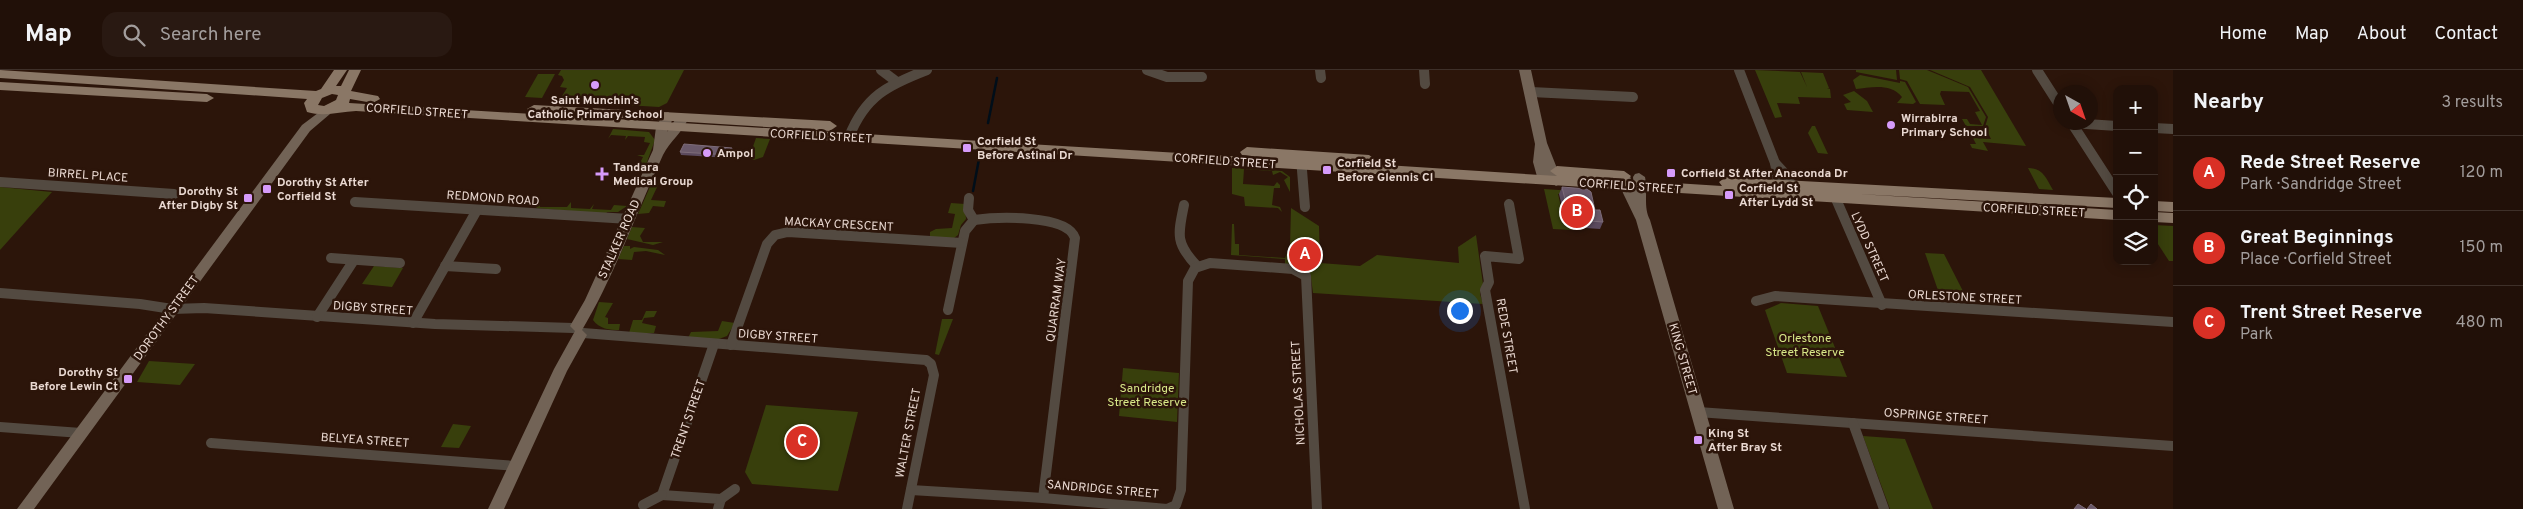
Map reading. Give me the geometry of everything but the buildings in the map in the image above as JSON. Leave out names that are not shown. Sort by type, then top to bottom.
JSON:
[{"type":"main road","points":[[316,99],[341,70]]},
{"type":"main road","points":[[330,110],[345,100],[345,93],[355,70]]},
{"type":"main road","points":[[1525,70],[1541,143],[1540,162],[1549,175]]},
{"type":"main road","points":[[0,74],[316,99]]},
{"type":"main road","points":[[0,86],[316,99]]},
{"type":"main road","name":"CORFIELD STREET","points":[[665,122],[356,107],[330,110],[316,99],[336,89],[361,98],[680,123],[1779,190],[2113,203]]},
{"type":"main road","name":"DOROTHY STREET","points":[[306,128],[316,99]]},
{"type":"main road","name":"DOROTHY STREET","points":[[25,509],[306,128],[330,110]]},
{"type":"main road","name":"STALKER ROAD","points":[[496,509],[659,150],[665,122]]},
{"type":"main road","name":"STALKER ROAD","points":[[659,150],[680,123]]},
{"type":"main road","name":"KING STREET","points":[[1625,181],[1639,209],[1726,509]]},
{"type":"main road","name":"KING STREET","points":[[1639,209],[1640,182]]},
{"type":"main road","name":"CORFIELD STREET","points":[[1794,190],[1836,198],[2113,215]]},
{"type":"main road","points":[[2158,206],[2173,207]]},
{"type":"main road","points":[[2158,217],[2173,218]]},
{"type":"street","points":[[881,70],[897,82]]},
{"type":"street","points":[[851,132],[858,114],[868,102],[897,82],[927,70]]},
{"type":"street","points":[[1147,70],[1166,77],[1181,79],[1202,77]]},
{"type":"street","points":[[1424,70],[1426,84]]},
{"type":"street","points":[[1739,70],[1775,163],[1779,190]]},
{"type":"street","points":[[2037,70],[2053,95]]},
{"type":"street","points":[[1531,92],[1633,97]]},
{"type":"street","points":[[2098,125],[2113,126]]},
{"type":"street","points":[[2158,128],[2173,129]]},
{"type":"street","points":[[2076,130],[2113,188]]},
{"type":"street","points":[[1301,160],[1304,207]]},
{"type":"street","points":[[1775,163],[1794,190]]},
{"type":"street","name":"BIRREL PLACE","points":[[0,182],[174,194]]},
{"type":"street","points":[[948,310],[964,231],[974,220],[968,210],[969,198]]},
{"type":"street","name":"LYDD STREET","points":[[1836,198],[1882,305]]},
{"type":"street","name":"REDMOND ROAD","points":[[355,202],[628,219]]},
{"type":"street","name":"REDE STREET","points":[[1509,204],[1519,259],[1485,256],[1489,282],[1485,290],[1525,509]]},
{"type":"street","points":[[1184,205],[1178,240],[1184,253],[1198,266]]},
{"type":"street","points":[[413,323],[477,210]]},
{"type":"street","name":"QUARRAM WAY","points":[[974,220],[986,218],[1054,223],[1071,229],[1075,236],[1076,242],[1043,498]]},
{"type":"street","name":"MACKAY CRESCENT","points":[[732,345],[767,244],[775,235],[788,232],[962,243]]},
{"type":"street","points":[[331,258],[400,263]]},
{"type":"street","points":[[317,317],[354,260]]},
{"type":"street","name":"NICHOLAS STREET","points":[[1198,266],[1210,263],[1293,269],[1306,276],[1317,509]]},
{"type":"street","points":[[445,266],[496,269]]},
{"type":"street","name":"SANDRIDGE STREET","points":[[911,490],[1043,498],[1166,509],[1178,503],[1181,490],[1188,281],[1192,270],[1198,266]]},
{"type":"street","name":"DIGBY STREET","points":[[0,294],[317,317],[578,331],[622,337],[919,358],[931,364]]},
{"type":"street","name":"ORLESTONE STREET","points":[[1756,301],[1775,296],[1882,305],[2173,322]]},
{"type":"street","name":"TRENT STREET","points":[[662,494],[714,344]]},
{"type":"street","name":"WALTER STREET","points":[[907,509],[934,375],[931,364]]},
{"type":"street","name":"OSPRINGE STREET","points":[[1698,412],[2173,446]]},
{"type":"street","points":[[1853,424],[1884,509]]},
{"type":"street","points":[[0,427],[81,433]]},
{"type":"street","name":"BELYEA STREET","points":[[211,443],[516,466]]},
{"type":"street","points":[[643,506],[662,494],[719,504],[735,489]]},
{"type":"green space","name":"Saint Munchin’s Catholic Primary School","points":[[561,70],[684,70],[667,103],[659,107],[559,101],[567,88],[560,87],[564,80],[562,76],[558,75]]},
{"type":"green space","points":[[1755,70],[1800,72],[1807,87],[1801,72],[1823,73],[1829,88],[1827,88],[1830,89],[1831,98],[1798,97],[1800,104],[1777,103],[1782,117],[1775,118]]},
{"type":"green space","points":[[1856,70],[1896,70],[1897,80],[1856,72]]},
{"type":"green space","points":[[1899,70],[1927,70],[1968,87],[1986,117],[1983,126],[1966,126],[1962,119],[1967,119],[1970,124],[1982,125],[1975,112],[1980,111],[1969,92],[1941,91],[1940,94],[1945,105],[1920,104],[1907,81],[1900,79]]},
{"type":"green space","points":[[1930,70],[1981,70],[2026,146],[1983,142],[1988,151],[1972,148],[1970,144],[1976,144],[1973,138],[1991,139],[1985,127],[1988,117],[1970,87]]},
{"type":"green space","points":[[538,74],[555,74],[542,98],[525,97]]},
{"type":"green space","points":[[1860,75],[1900,83],[1900,81],[1905,82],[1916,102],[1913,104],[1897,103],[1902,97],[1892,89],[1873,87],[1856,89],[1853,80]]},
{"type":"green space","points":[[1854,91],[1867,101],[1873,112],[1847,110],[1844,104],[1851,102],[1843,95]]},
{"type":"green space","points":[[1812,126],[1815,126],[1828,154],[1818,153],[1808,133]]},
{"type":"green space","points":[[613,129],[649,132],[655,140],[644,170],[630,170],[637,169],[643,157],[637,155],[644,155],[650,143],[644,142],[645,137],[628,136],[625,140],[626,136],[611,135],[608,139]]},
{"type":"green space","points":[[756,138],[770,139],[763,157],[754,160],[749,158]]},
{"type":"green space","points":[[1232,168],[1282,171],[1290,177],[1290,192],[1284,180],[1288,177],[1280,172],[1273,175],[1272,171],[1244,169],[1243,184],[1274,186],[1277,182],[1280,185],[1280,188],[1274,188],[1272,205],[1280,207],[1282,212],[1278,208],[1245,206],[1244,197],[1232,194]]},
{"type":"green space","points":[[2028,168],[2041,172],[2053,190],[2039,189]]},
{"type":"green space","points":[[653,180],[660,181],[651,200],[666,201],[664,207],[653,206],[649,213],[638,214]]},
{"type":"green space","points":[[0,187],[52,192],[0,250]]},
{"type":"green space","points":[[1544,189],[1589,192],[1558,194],[1564,219],[1569,219],[1572,230],[1553,229]]},
{"type":"green space","points":[[571,202],[571,208],[590,209],[594,204],[592,209],[611,210],[614,205],[627,206],[618,212],[607,212],[606,214],[536,208],[539,204],[540,207],[567,207]]},
{"type":"green space","points":[[951,203],[965,204],[966,219],[961,225],[958,235],[954,238],[930,238],[930,232],[936,229],[952,228],[955,214],[948,213]]},
{"type":"green space","points":[[1291,208],[1319,226],[1320,263],[1360,266],[1377,255],[1459,263],[1458,247],[1476,235],[1483,284],[1480,294],[1483,304],[1313,293],[1311,278],[1285,264],[1285,259],[1231,255],[1232,224],[1234,224],[1235,244],[1239,244],[1239,255],[1285,258],[1290,246]]},
{"type":"green space","points":[[2158,225],[2173,226],[2173,261],[2169,261],[2158,244]]},
{"type":"green space","points":[[632,227],[645,228],[640,236],[643,242],[663,242],[653,245],[627,239]]},
{"type":"green space","points":[[624,246],[630,246],[630,249],[634,247],[658,250],[665,255],[646,251],[634,252],[632,260],[618,259]]},
{"type":"green space","points":[[1925,253],[1944,254],[1966,297],[1940,296]]},
{"type":"green space","points":[[374,266],[403,268],[392,287],[362,284]]},
{"type":"green space","points":[[599,302],[613,303],[605,317],[608,318],[608,324],[620,324],[619,330],[601,327],[595,323],[593,320]]},
{"type":"green space","name":"Orlestone Street Reserve","points":[[1781,303],[1818,306],[1847,377],[1787,373],[1765,310]]},
{"type":"green space","points":[[646,311],[657,311],[654,317],[644,318],[642,323],[656,326],[654,333],[629,333],[633,320],[642,320]]},
{"type":"green space","points":[[942,319],[953,319],[939,355],[935,354]]},
{"type":"green space","points":[[722,321],[735,323],[727,336],[716,340],[688,338],[691,332],[718,331]]},
{"type":"green space","points":[[149,361],[195,364],[180,385],[137,382]]},
{"type":"green space","name":"Sandridge Street Reserve","points":[[1123,368],[1179,373],[1177,422],[1119,416]]},
{"type":"green space","points":[[766,405],[858,412],[838,491],[752,484],[745,472]]},
{"type":"green space","points":[[453,424],[471,426],[459,448],[441,447]]},
{"type":"green space","points":[[1863,436],[1905,439],[1933,509],[1890,509]]},
{"type":"waterway","points":[[988,123],[997,78]]},
{"type":"waterway","points":[[973,191],[979,159]]},
{"type":"place","name":"Saint Munchin’s Catholic Primary School","points":[[595,85]]},
{"type":"place","name":"Wirrabirra Primary School","points":[[1891,125]]},
{"type":"place","name":"Corfield St Before Astinal Dr","points":[[967,148]]},
{"type":"place","name":"Ampol","points":[[707,153]]},
{"type":"place","name":"Corfield St Before Glennis Cl","points":[[1327,170]]},
{"type":"place","name":"Corfield St After Anaconda Dr","points":[[1671,173]]},
{"type":"place","name":"Tandara Medical Group","points":[[602,174]]},
{"type":"place","name":"Dorothy St After Corfield St","points":[[267,189]]},
{"type":"place","name":"Corfield St After Lydd St","points":[[1729,195]]},
{"type":"place","name":"Dorothy St After Digby St","points":[[248,198]]},
{"type":"place","name":"Great Beginnings","points":[[1577,212]]},
{"type":"place","name":"Rede Street Reserve","points":[[1305,255]]},
{"type":"place","name":"Dorothy St Before Lewin Ct","points":[[128,379]]},
{"type":"place","name":"King St After Bray St","points":[[1698,440]]},
{"type":"place","name":"Trent Street Reserve","points":[[802,442]]}]
